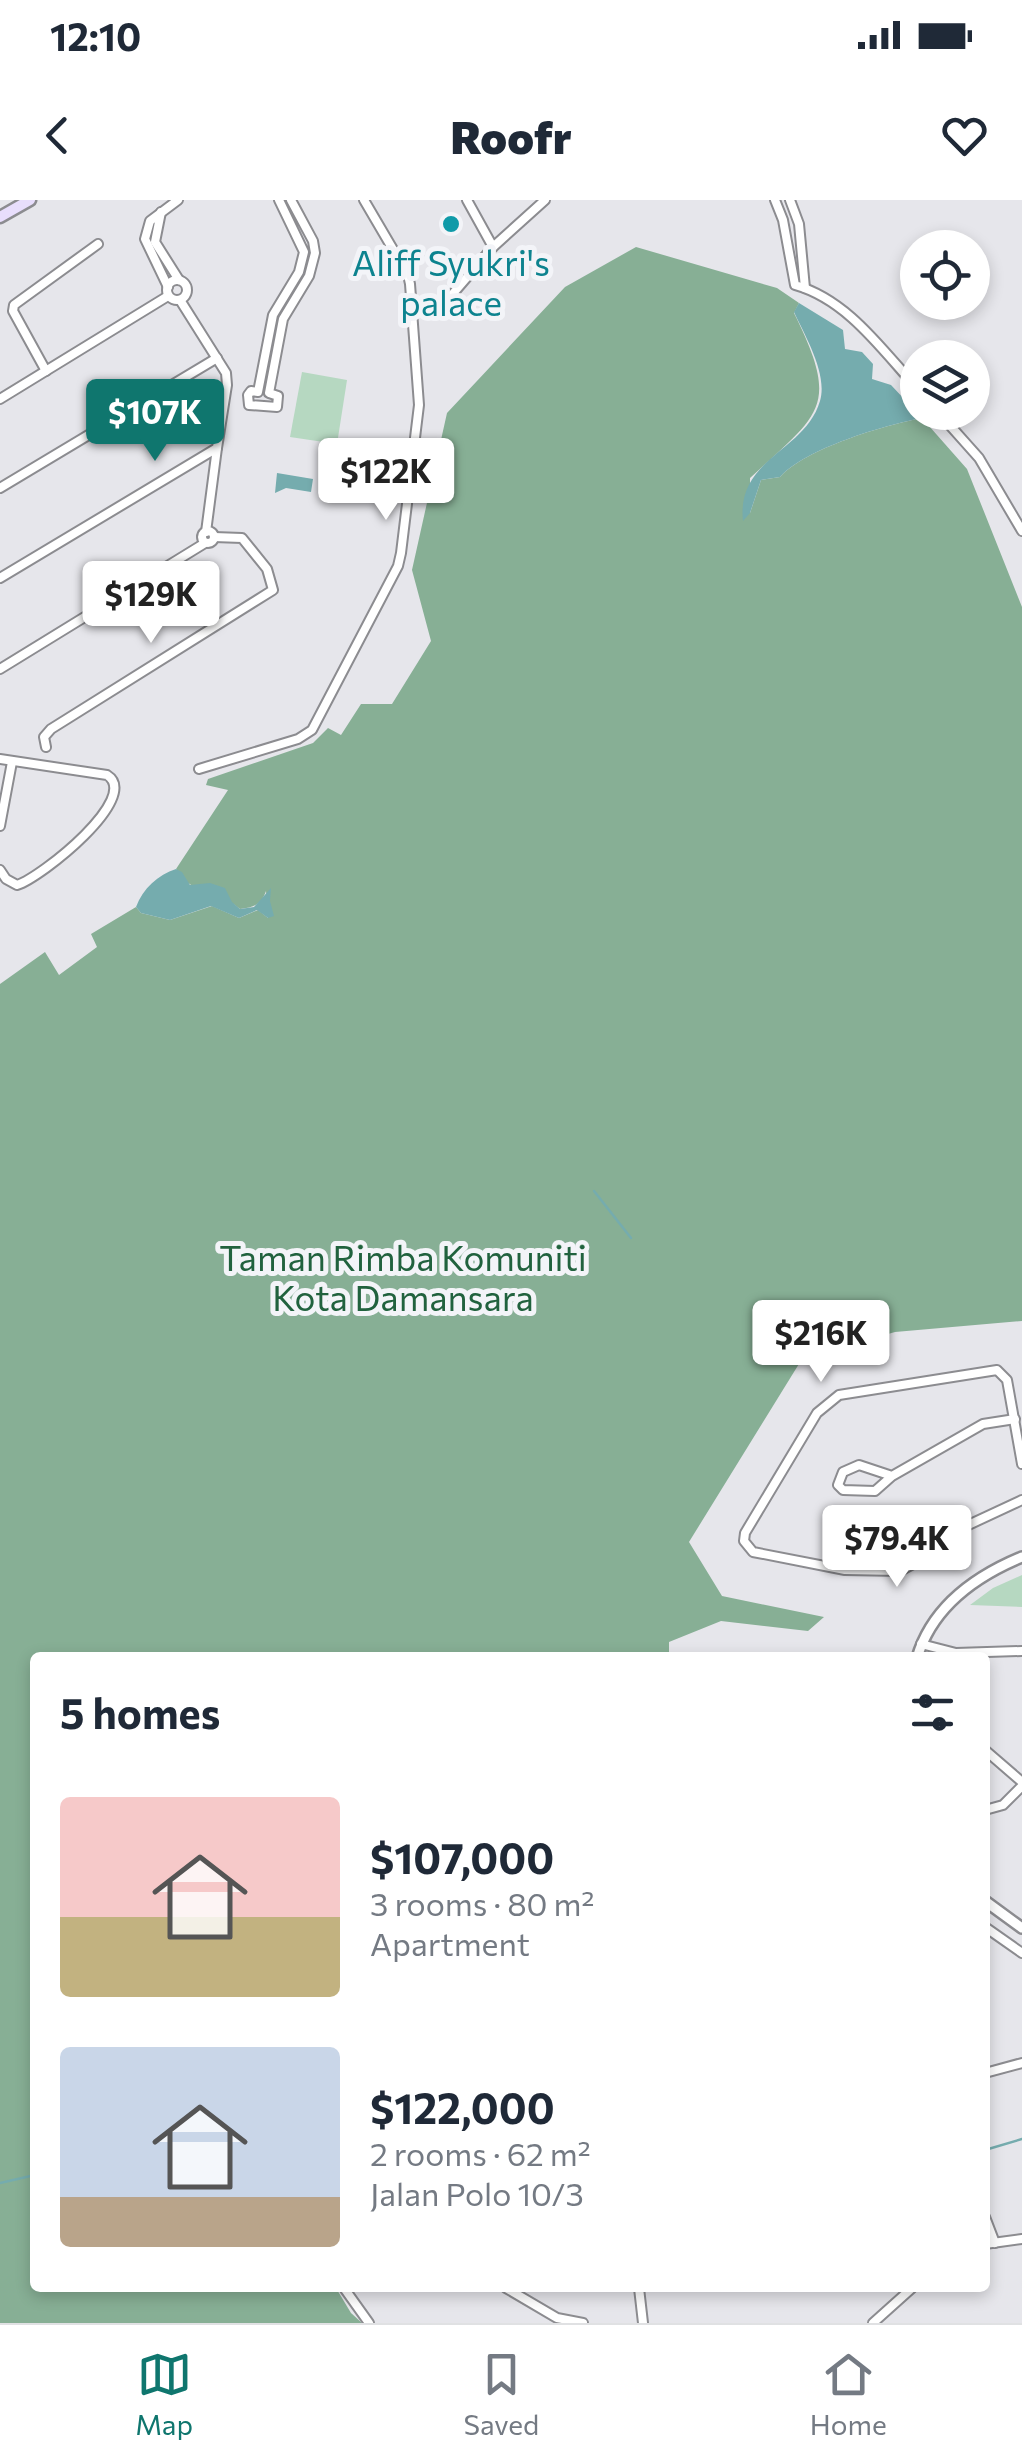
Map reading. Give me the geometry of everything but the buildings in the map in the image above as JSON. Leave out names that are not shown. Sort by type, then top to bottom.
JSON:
[{"type":"main road","points":[[0,217],[30,200]]},
{"type":"street","points":[[0,669],[205,543],[211,543],[226,373],[180,300],[168,291],[145,238],[150,221],[178,200]]},
{"type":"street","points":[[258,392],[273,315],[299,272],[304,252],[279,200]]},
{"type":"street","points":[[269,393],[283,318],[309,276],[315,253],[313,241],[291,200]]},
{"type":"street","points":[[198,770],[298,739],[312,730],[398,566],[419,405],[408,275],[364,200]]},
{"type":"street","points":[[466,200],[494,247]]},
{"type":"street","points":[[410,308],[450,297],[494,247],[545,200]]},
{"type":"street","points":[[775,200],[783,220],[794,285],[854,317],[900,369]]},
{"type":"street","points":[[790,200],[799,224],[805,288]]},
{"type":"street","points":[[288,217],[297,211]]},
{"type":"street","points":[[161,212],[155,242],[188,290],[180,300]]},
{"type":"street","points":[[46,371],[13,311],[14,305],[98,244]]},
{"type":"street","points":[[0,399],[168,291],[179,280]]},
{"type":"street","points":[[0,488],[216,358]]},
{"type":"street","points":[[249,392],[269,393],[278,396],[275,408],[248,405],[249,392]]},
{"type":"street","points":[[954,430],[979,458],[1022,531]]},
{"type":"street","points":[[0,578],[217,448]]},
{"type":"street","points":[[46,747],[46,732],[273,590],[267,568],[242,538],[210,534]]},
{"type":"street","points":[[0,760],[107,776],[117,787],[113,803],[60,860],[18,885],[6,879],[0,870]]},
{"type":"street","points":[[0,826],[12,762]]},
{"type":"street","points":[[1022,1464],[1007,1380],[997,1370],[839,1395],[818,1413],[744,1534],[744,1541],[753,1552],[845,1570],[900,1570],[950,1534],[1022,1500]]},
{"type":"street","points":[[892,1476],[859,1465],[843,1472],[838,1485],[843,1490],[875,1490],[892,1476],[983,1424],[1014,1419]]},
{"type":"street","points":[[919,1652],[936,1618],[967,1587],[1022,1557]]},
{"type":"street","points":[[921,1644],[952,1652]]},
{"type":"street","points":[[978,1652],[1022,1650]]},
{"type":"street","points":[[990,1755],[1022,1784],[1003,1805],[990,1809]]},
{"type":"street","points":[[990,1905],[1022,1928]]},
{"type":"street","points":[[990,1931],[1022,1953]]},
{"type":"street","points":[[990,2073],[1022,2063]]},
{"type":"street","points":[[990,2244],[1022,2239]]},
{"type":"street","points":[[347,2292],[368,2323]]},
{"type":"street","points":[[513,2292],[557,2318],[583,2323]]},
{"type":"street","points":[[640,2292],[641,2323]]},
{"type":"street","points":[[873,2323],[908,2292]]},
{"type":"green space","name":"Taman Rimba Komuniti Kota Damansara","points":[[636,247],[777,288],[799,303],[794,313],[817,370],[816,407],[793,438],[750,478],[750,513],[761,480],[780,477],[807,457],[846,440],[900,423],[900,430],[933,430],[967,469],[1022,607],[1022,1321],[895,1332],[802,1359],[689,1542],[722,1596],[824,1617],[808,1631],[721,1621],[669,1642],[669,1652],[30,1652],[30,2292],[338,2292],[362,2323],[0,2323],[0,984],[45,952],[59,975],[97,947],[91,934],[136,907],[141,913],[170,920],[212,906],[239,918],[258,910],[268,918],[266,891],[256,904],[240,909],[190,884],[176,869],[228,790],[206,785],[208,779],[313,743],[328,728],[341,735],[361,704],[392,704],[431,641],[412,570],[447,413],[565,287]]},
{"type":"green space","points":[[302,372],[347,380],[337,444],[290,437]]},
{"type":"green space","points":[[1022,1575],[1022,1607],[970,1605],[993,1588]]},
{"type":"water","points":[[799,303],[843,330],[845,349],[862,352],[873,364],[872,379],[891,385],[900,395],[900,423],[846,440],[807,457],[780,477],[761,480],[750,513],[743,521],[750,483],[801,432],[820,401],[818,367],[794,312]]},
{"type":"water","points":[[277,473],[313,479],[311,492],[286,488],[275,493]]},
{"type":"water","points":[[176,869],[190,885],[210,883],[225,888],[240,909],[254,907],[271,888],[274,916],[268,918],[257,910],[239,918],[211,906],[170,920],[141,913],[136,907],[147,888]]},
{"type":"waterway","points":[[594,1191],[631,1238]]},
{"type":"waterway","points":[[990,2149],[1022,2139]]},
{"type":"waterway","points":[[0,2183],[30,2176]]},
{"type":"place","name":"Aliff Syukri's palace","points":[[451,224]]}]
